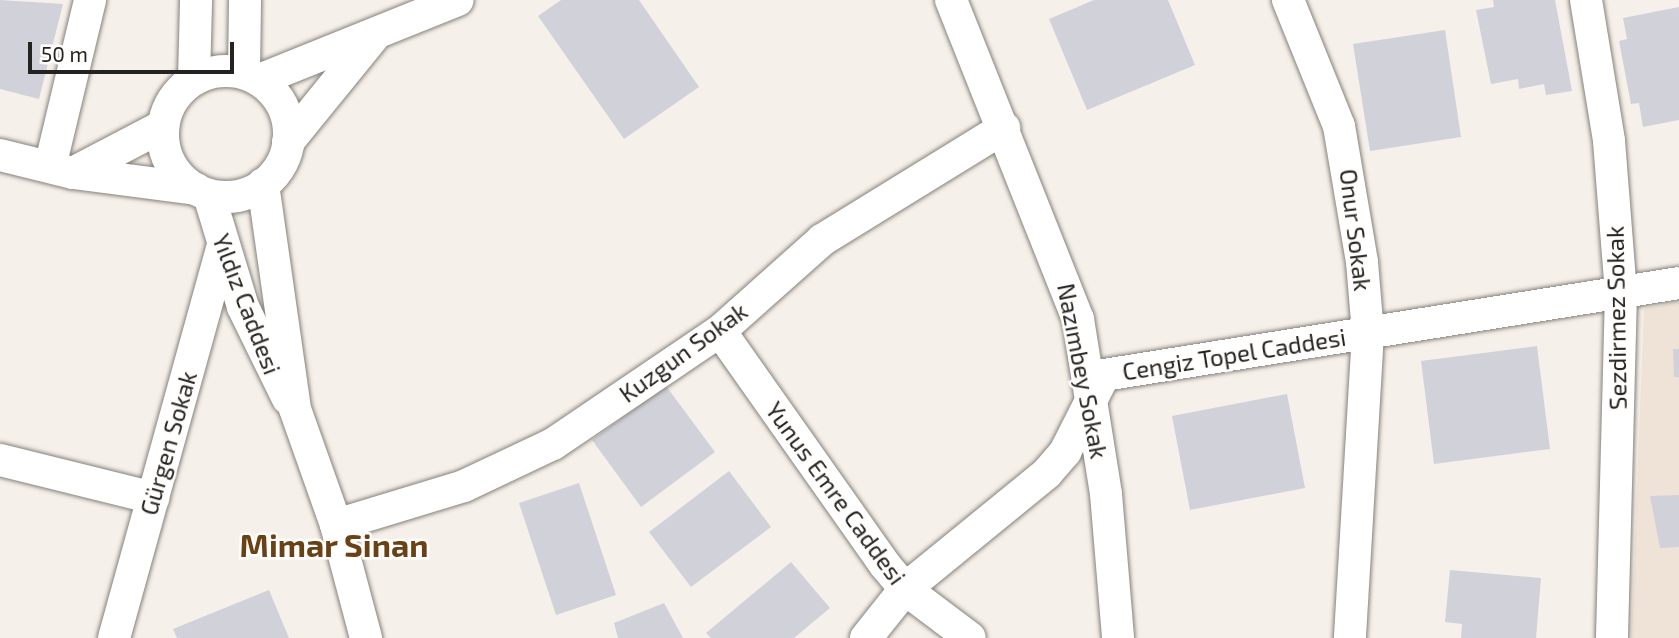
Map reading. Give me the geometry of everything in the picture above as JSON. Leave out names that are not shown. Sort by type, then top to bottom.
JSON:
[{"type":"street","points":[[62,170],[90,0]]},
{"type":"street","points":[[194,79],[196,0]]},
{"type":"street","points":[[245,0],[252,77],[283,107],[288,142]]},
{"type":"street","points":[[62,170],[163,126],[173,99],[194,79],[219,71],[252,77],[375,35],[458,0]]},
{"type":"street","name":"Nazımbey Sokak","points":[[951,0],[1068,281],[1092,390],[1118,638]]},
{"type":"street","name":"Onur Sokak","points":[[1288,0],[1322,73],[1345,152],[1368,333],[1350,638]]},
{"type":"street","name":"Sezdirmez Sokak","points":[[1586,0],[1608,129],[1620,293],[1612,638]]},
{"type":"street","points":[[263,184],[280,166],[288,142],[375,35]]},
{"type":"street","name":"Yıldız Caddesi","points":[[163,126],[174,169],[202,192],[261,353],[295,409]]},
{"type":"street","name":"Kuzgun Sokak","points":[[336,525],[464,486],[523,461],[720,331],[822,240],[1004,128]]},
{"type":"street","points":[[0,155],[62,170],[202,192]]},
{"type":"street","name":"Yıldız Caddesi","points":[[202,192],[238,195],[263,184],[295,409],[336,525],[366,638]]},
{"type":"street","name":"Gürgen Sokak","points":[[114,638],[222,248]]},
{"type":"street","name":"Cengiz Topel Caddesi","points":[[866,638],[905,589],[1047,473],[1065,452],[1092,390],[1104,375],[1130,367],[1368,333],[1679,283]]},
{"type":"street","name":"Yunus Emre Caddesi","points":[[720,331],[905,589],[970,638]]},
{"type":"street","points":[[0,460],[153,498]]},
{"type":"shaded area","points":[[1679,301],[1679,638],[1631,638],[1644,309]]},
{"type":"building","points":[[0,0],[63,4],[39,99],[0,89]]},
{"type":"building","points":[[561,0],[639,0],[699,87],[624,139],[538,16]]},
{"type":"building","points":[[1094,0],[1168,0],[1195,65],[1087,110],[1049,19]]},
{"type":"building","points":[[1493,0],[1555,0],[1572,91],[1546,95],[1544,84],[1519,89],[1518,79],[1491,84],[1476,10],[1494,7]]},
{"type":"building","points":[[1679,7],[1679,120],[1643,127],[1639,103],[1631,104],[1619,41],[1627,39],[1623,18]]},
{"type":"building","points":[[1445,30],[1461,137],[1370,151],[1353,44]]},
{"type":"building","points":[[1537,346],[1550,449],[1434,464],[1421,361]]},
{"type":"building","points":[[1673,349],[1679,349],[1679,377],[1674,377]]},
{"type":"building","points":[[666,386],[715,452],[641,507],[592,440]]},
{"type":"building","points":[[1287,394],[1305,488],[1190,510],[1172,416]]},
{"type":"building","points":[[729,471],[771,527],[691,587],[649,532]]},
{"type":"building","points":[[579,483],[616,595],[556,615],[519,503]]},
{"type":"building","points":[[1679,495],[1679,547],[1660,548],[1650,496]]},
{"type":"building","points":[[791,562],[830,608],[794,638],[711,638],[706,633]]},
{"type":"building","points":[[1450,570],[1541,578],[1536,638],[1461,638],[1462,624],[1445,622]]},
{"type":"building","points":[[269,590],[289,638],[177,638],[173,629]]},
{"type":"building","points":[[664,603],[683,638],[618,638],[614,623]]},
{"type":"district","name":"Mimar Sinan","points":[[334,544]]}]
